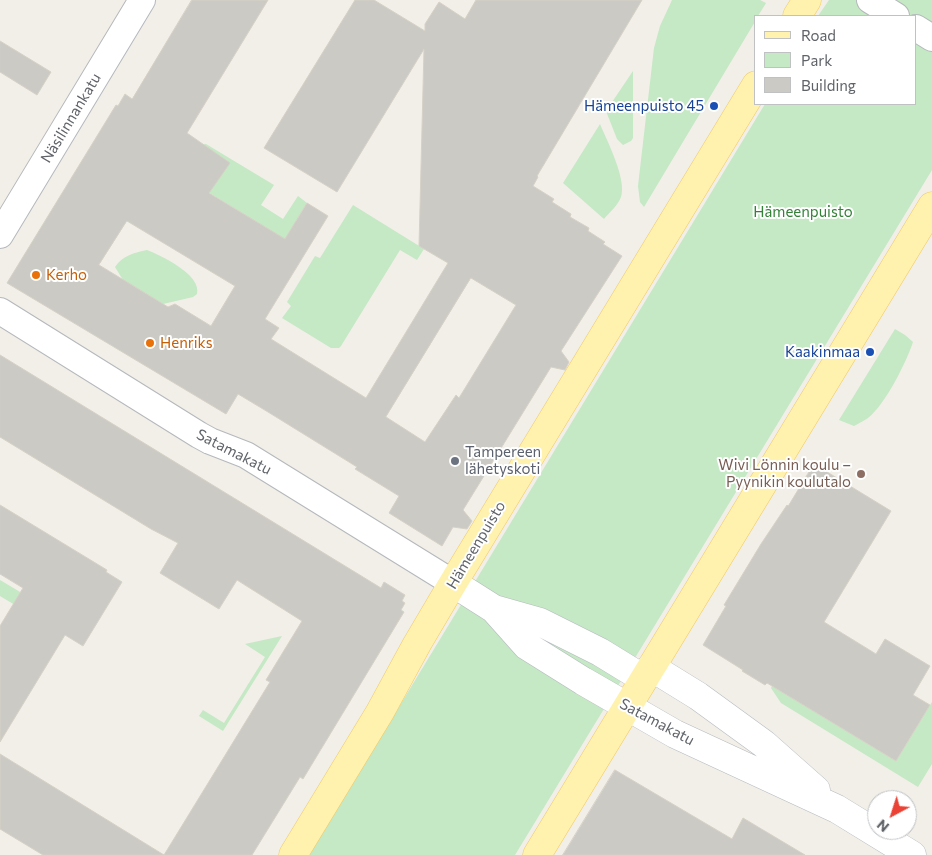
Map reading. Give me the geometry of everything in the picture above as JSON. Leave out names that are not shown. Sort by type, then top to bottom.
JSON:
[{"type":"main road","points":[[798,15],[807,0]]},
{"type":"main road","name":"Hämeenpuisto","points":[[293,855],[380,712],[416,644],[453,582],[754,88]]},
{"type":"main road","points":[[537,855],[932,206]]},
{"type":"street","name":"Näsilinnankatu","points":[[0,235],[142,0]]},
{"type":"street","points":[[870,0],[894,15]]},
{"type":"street","points":[[917,29],[932,38]]},
{"type":"street","name":"Satamakatu","points":[[0,311],[210,441],[246,455],[453,582],[494,609],[527,646],[583,681],[675,734],[837,809],[912,855]]},
{"type":"street","name":"Satamakatu","points":[[494,609],[540,622],[600,652],[698,696],[764,744],[837,809]]},
{"type":"green space","points":[[672,0],[760,0],[766,3],[759,15],[754,15],[754,23],[644,207],[640,202],[638,186],[654,48],[660,26]]},
{"type":"green space","name":"Hämeenpuisto","points":[[829,0],[932,0],[932,170],[515,855],[309,855],[764,105],[917,105],[917,15],[819,15]]},
{"type":"green space","points":[[633,71],[633,138],[623,145],[617,139],[606,111]]},
{"type":"green space","points":[[600,124],[619,170],[622,189],[618,203],[604,219],[563,183]]},
{"type":"green space","points":[[206,144],[274,185],[261,205],[283,219],[298,196],[307,203],[296,221],[303,251],[176,172],[199,145]]},
{"type":"green space","points":[[353,205],[424,249],[417,260],[400,250],[341,346],[339,348],[331,348],[282,318],[291,306],[287,302],[315,256],[320,258]]},
{"type":"green space","points":[[147,250],[180,267],[187,273],[197,287],[197,294],[193,297],[163,304],[123,280],[115,267],[118,263],[129,255]]},
{"type":"green space","points":[[895,329],[913,342],[888,394],[875,412],[854,426],[839,420]]},
{"type":"green space","points":[[0,580],[72,623],[65,635],[0,596]]},
{"type":"green space","points":[[282,636],[223,731],[199,716],[203,710],[224,723],[265,657],[245,644]]},
{"type":"green space","points":[[772,686],[896,761],[932,702],[932,764],[918,787],[781,703],[771,688]]},
{"type":"building","points":[[192,0],[268,0],[187,133],[230,163],[209,193],[285,239],[307,203],[328,216],[265,319],[279,328],[271,339],[366,398],[448,263],[419,246],[424,49],[337,192],[264,148],[355,0],[374,0],[425,31],[425,24],[439,2],[465,19],[476,0],[642,0],[537,176],[533,186],[554,199],[552,202],[571,214],[570,217],[589,228],[588,231],[605,242],[603,244],[622,256],[561,351],[569,362],[565,370],[551,367],[463,510],[472,521],[467,529],[453,527],[442,546],[389,513],[399,496],[355,469],[357,467],[268,412],[238,394],[226,414],[7,283],[116,105],[118,106],[125,94],[132,99]],"holes":[[[127,221],[235,286],[211,326],[175,304],[168,307],[99,265]],[[471,278],[516,305],[459,398],[456,395],[425,442],[386,417]]]},
{"type":"building","points":[[0,41],[51,72],[37,95],[0,72]]},
{"type":"building","points":[[0,355],[381,588],[384,582],[405,595],[402,601],[405,603],[401,610],[404,612],[303,779],[300,777],[252,855],[164,855],[270,682],[266,680],[302,621],[237,580],[219,609],[160,573],[178,543],[151,529],[0,437]]},
{"type":"building","points":[[814,464],[891,511],[824,622],[876,654],[885,639],[930,666],[913,695],[930,705],[896,761],[767,683],[765,685],[703,645],[726,606],[724,605],[761,544],[788,506]]},
{"type":"building","points":[[0,505],[107,570],[106,572],[122,582],[83,646],[65,635],[0,742],[0,626],[23,588],[0,574]]},
{"type":"building","points":[[0,754],[164,855],[43,855],[0,829]]},
{"type":"building","points":[[615,770],[732,839],[743,818],[805,855],[563,855]]},
{"type":"place","name":"Hämeenpuisto 45","points":[[714,106]]},
{"type":"place","name":"Kerho","points":[[36,275]]},
{"type":"place","name":"Henriks","points":[[150,343]]},
{"type":"place","name":"Kaakinmaa","points":[[870,352]]},
{"type":"place","name":"Tampereen lähetyskoti","points":[[455,461]]},
{"type":"place","name":"Wivi Lönnin koulu – Pyynikin koulutalo","points":[[861,474]]}]
